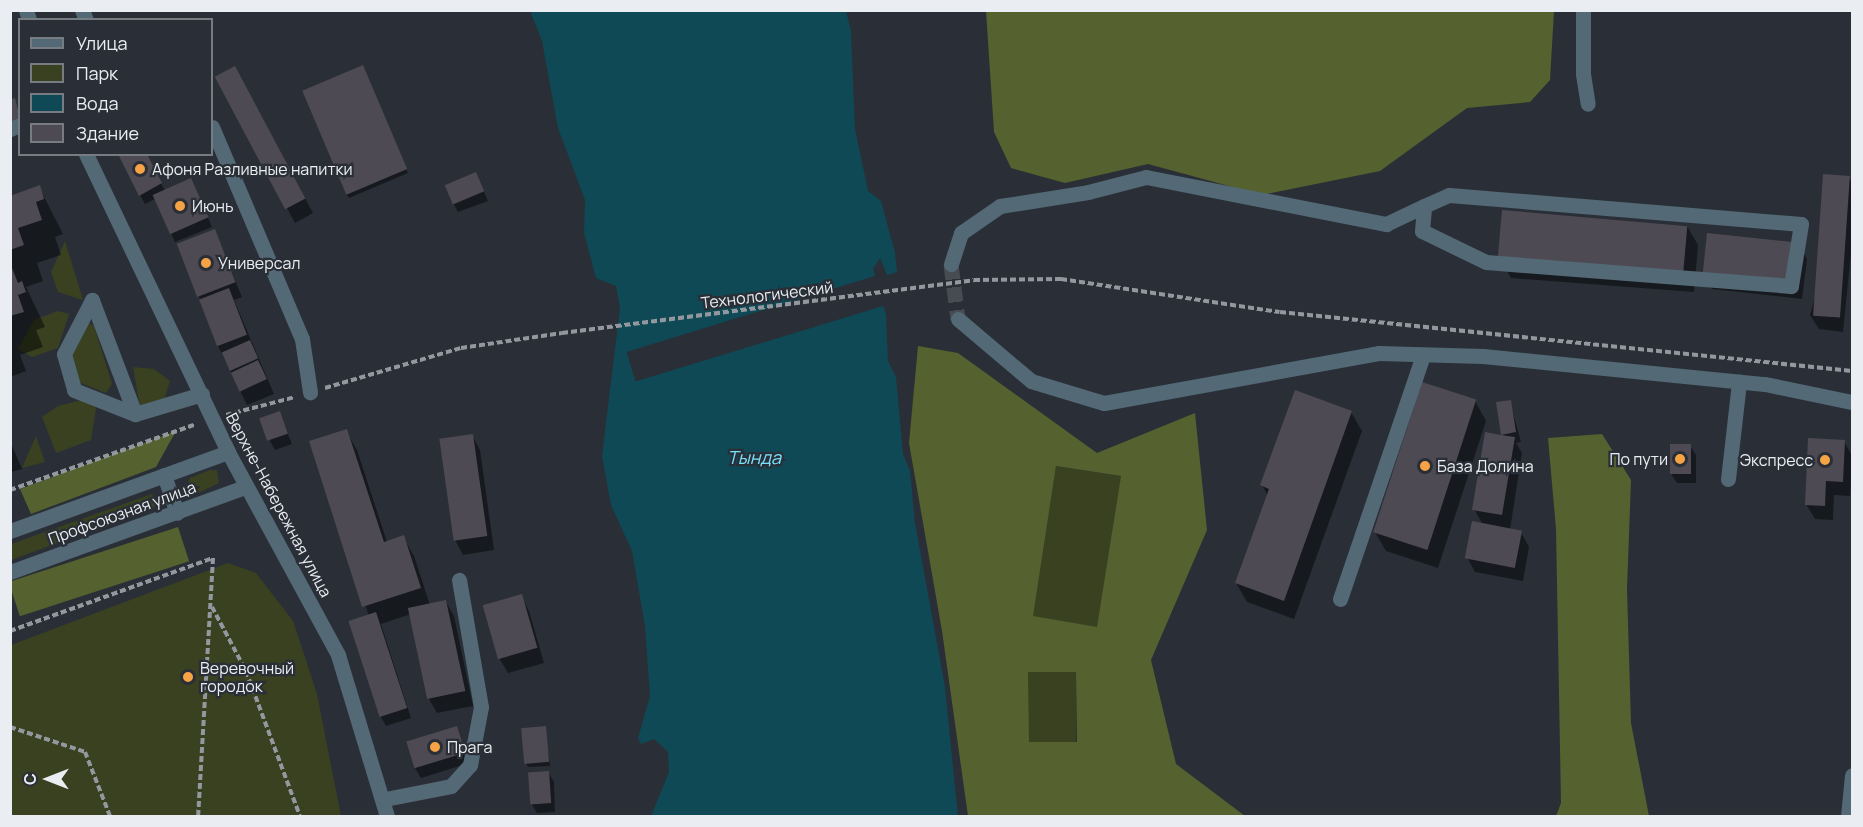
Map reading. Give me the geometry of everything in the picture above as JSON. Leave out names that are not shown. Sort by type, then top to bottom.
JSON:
[{"type":"street","points":[[1583,10],[1583,74],[1588,104]]},
{"type":"street","points":[[213,129],[302,339],[310,392]]},
{"type":"street","name":"Верхне-Набережная улица","points":[[87,156],[245,487],[338,655],[385,799],[387,816]]},
{"type":"street","points":[[951,264],[961,232],[1000,206],[1088,192],[1146,177],[1386,224],[1424,206],[1449,195],[1801,224],[1791,286],[1486,262],[1422,231],[1424,206]]},
{"type":"street","points":[[135,414],[92,300],[64,354],[74,390],[135,414],[202,394]]},
{"type":"street","points":[[958,320],[1031,381],[1104,403],[1379,353],[1483,357],[1739,382],[1852,402]]},
{"type":"street","points":[[1340,599],[1424,355]]},
{"type":"street","points":[[1728,479],[1739,382]]},
{"type":"street","name":"Профсоюзная улица","points":[[10,531],[228,452]]},
{"type":"street","points":[[165,475],[177,513]]},
{"type":"street","name":"Профсоюзная улица","points":[[10,573],[245,487]]},
{"type":"street","points":[[385,799],[451,786],[470,765],[480,707],[459,580]]},
{"type":"street","points":[[1848,816],[1852,775]]},
{"type":"path","name":"Технологический","points":[[10,490],[212,418],[461,348],[974,280],[1060,279],[1280,312],[1852,371]]},
{"type":"path","points":[[10,632],[213,558],[198,816]]},
{"type":"path","points":[[211,605],[246,671],[300,816]]},
{"type":"path","points":[[10,727],[85,752],[110,816]]},
{"type":"green space","points":[[986,11],[1554,11],[1550,80],[1530,102],[1467,108],[1380,171],[1262,195],[1148,164],[1065,183],[1011,168],[994,132]]},
{"type":"green space","points":[[65,241],[83,300],[58,292],[51,272]]},
{"type":"green space","points":[[58,311],[69,314],[58,348],[32,357],[18,349],[34,320]]},
{"type":"green space","points":[[88,322],[94,326],[112,384],[106,393],[76,381],[70,355]]},
{"type":"green space","points":[[918,346],[958,353],[1097,453],[1195,413],[1207,530],[1151,660],[1176,764],[1245,816],[968,816],[942,631],[909,443]],"holes":[[[1056,466],[1121,476],[1097,627],[1033,616]],[[1028,672],[1076,672],[1077,742],[1029,742]]]},
{"type":"green space","points":[[133,367],[154,369],[170,381],[164,400],[140,407]]},
{"type":"green space","points":[[85,399],[96,408],[91,440],[56,453],[42,417],[58,406]]},
{"type":"green space","points":[[176,431],[156,467],[31,514],[20,489]]},
{"type":"green space","points":[[1602,434],[1631,480],[1627,589],[1631,723],[1649,816],[1556,816],[1561,803],[1556,529],[1548,438]]},
{"type":"green space","points":[[36,436],[45,462],[22,468]]},
{"type":"green space","points":[[1056,466],[1121,476],[1097,627],[1032,617]]},
{"type":"green space","points":[[210,470],[217,470],[219,483],[196,494],[190,492],[187,486],[190,478]]},
{"type":"green space","points":[[152,494],[157,503],[153,508],[11,560],[11,544]]},
{"type":"green space","points":[[178,527],[189,561],[20,616],[10,582]]},
{"type":"green space","points":[[228,563],[256,573],[293,621],[317,694],[341,816],[11,816],[11,645]]},
{"type":"green space","points":[[1028,672],[1076,672],[1076,742],[1028,742]]},
{"type":"water","name":"Тында","points":[[530,11],[846,11],[851,31],[855,129],[868,191],[881,201],[895,253],[897,272],[887,275],[880,258],[873,269],[886,315],[888,361],[896,377],[903,454],[910,471],[915,523],[945,687],[958,816],[651,816],[669,772],[668,752],[654,739],[641,744],[638,738],[650,696],[645,626],[632,551],[611,505],[602,456],[620,308],[616,286],[596,278],[584,233],[585,200],[558,128],[542,41]]},
{"type":"pier","points":[[878,275],[887,305],[636,382],[626,352]]},
{"type":"building","points":[[363,65],[407,169],[346,195],[302,91]]},
{"type":"building","points":[[235,66],[305,198],[285,209],[215,77]]},
{"type":"building","points":[[15,98],[18,119],[10,122],[10,100]]},
{"type":"building","name":"Афоня Разливные напитки","points":[[119,156],[148,156],[162,183],[139,196]]},
{"type":"building","points":[[476,172],[484,191],[453,205],[445,185]]},
{"type":"building","points":[[1823,174],[1850,176],[1840,318],[1813,316]]},
{"type":"building","name":"Июнь","points":[[191,178],[208,217],[170,234],[153,195]]},
{"type":"building","points":[[40,185],[44,199],[36,202],[42,220],[18,228],[24,245],[10,250],[10,196]]},
{"type":"building","points":[[1502,210],[1687,226],[1683,275],[1498,259]]},
{"type":"building","name":"Универсал","points":[[215,229],[235,282],[197,297],[177,244]]},
{"type":"building","points":[[1707,233],[1799,243],[1795,284],[1703,275]]},
{"type":"building","points":[[10,263],[18,283],[22,281],[26,292],[18,295],[24,312],[10,316]]},
{"type":"building","points":[[229,288],[247,335],[217,346],[199,299]]},
{"type":"building","points":[[250,340],[258,358],[230,371],[222,353]]},
{"type":"building","points":[[258,360],[267,379],[240,392],[231,373]]},
{"type":"building","name":"База Долина","points":[[1422,382],[1476,400],[1427,550],[1373,532]]},
{"type":"building","points":[[1295,390],[1352,411],[1284,601],[1235,583],[1269,489],[1260,485]]},
{"type":"building","points":[[1511,400],[1516,432],[1501,435],[1496,402]]},
{"type":"building","points":[[280,411],[288,434],[267,441],[259,418]]},
{"type":"building","points":[[347,429],[384,542],[404,535],[421,588],[362,607],[309,441]]},
{"type":"building","points":[[1485,432],[1515,437],[1502,515],[1472,510]]},
{"type":"building","points":[[473,434],[487,536],[454,541],[439,439]]},
{"type":"building","name":"Экспресс","points":[[1808,438],[1845,440],[1843,482],[1826,481],[1825,506],[1805,505]]},
{"type":"building","name":"По пути","points":[[1670,444],[1691,444],[1691,474],[1670,474]]},
{"type":"building","points":[[1472,521],[1522,531],[1515,568],[1465,558]]},
{"type":"building","points":[[522,594],[537,648],[498,659],[483,605]]},
{"type":"building","points":[[446,600],[465,691],[427,699],[408,608]]},
{"type":"building","points":[[376,612],[407,708],[380,717],[348,621]]},
{"type":"building","name":"Прага","points":[[457,726],[465,753],[415,768],[406,741]]},
{"type":"building","points":[[546,726],[549,762],[524,764],[521,728]]},
{"type":"building","points":[[549,771],[551,803],[530,804],[528,772]]},
{"type":"tunnel","points":[[951,264],[958,319]]},
{"type":"place","name":"Афоня Разливные напитки","points":[[140,169]]},
{"type":"place","name":"Июнь","points":[[180,206]]},
{"type":"place","name":"Универсал","points":[[206,263]]},
{"type":"place","name":"По пути","points":[[1680,459]]},
{"type":"place","name":"Экспресс","points":[[1825,460]]},
{"type":"place","name":"База Долина","points":[[1425,466]]},
{"type":"place","name":"Веревочный городок","points":[[188,677]]},
{"type":"place","name":"Прага","points":[[435,747]]}]
